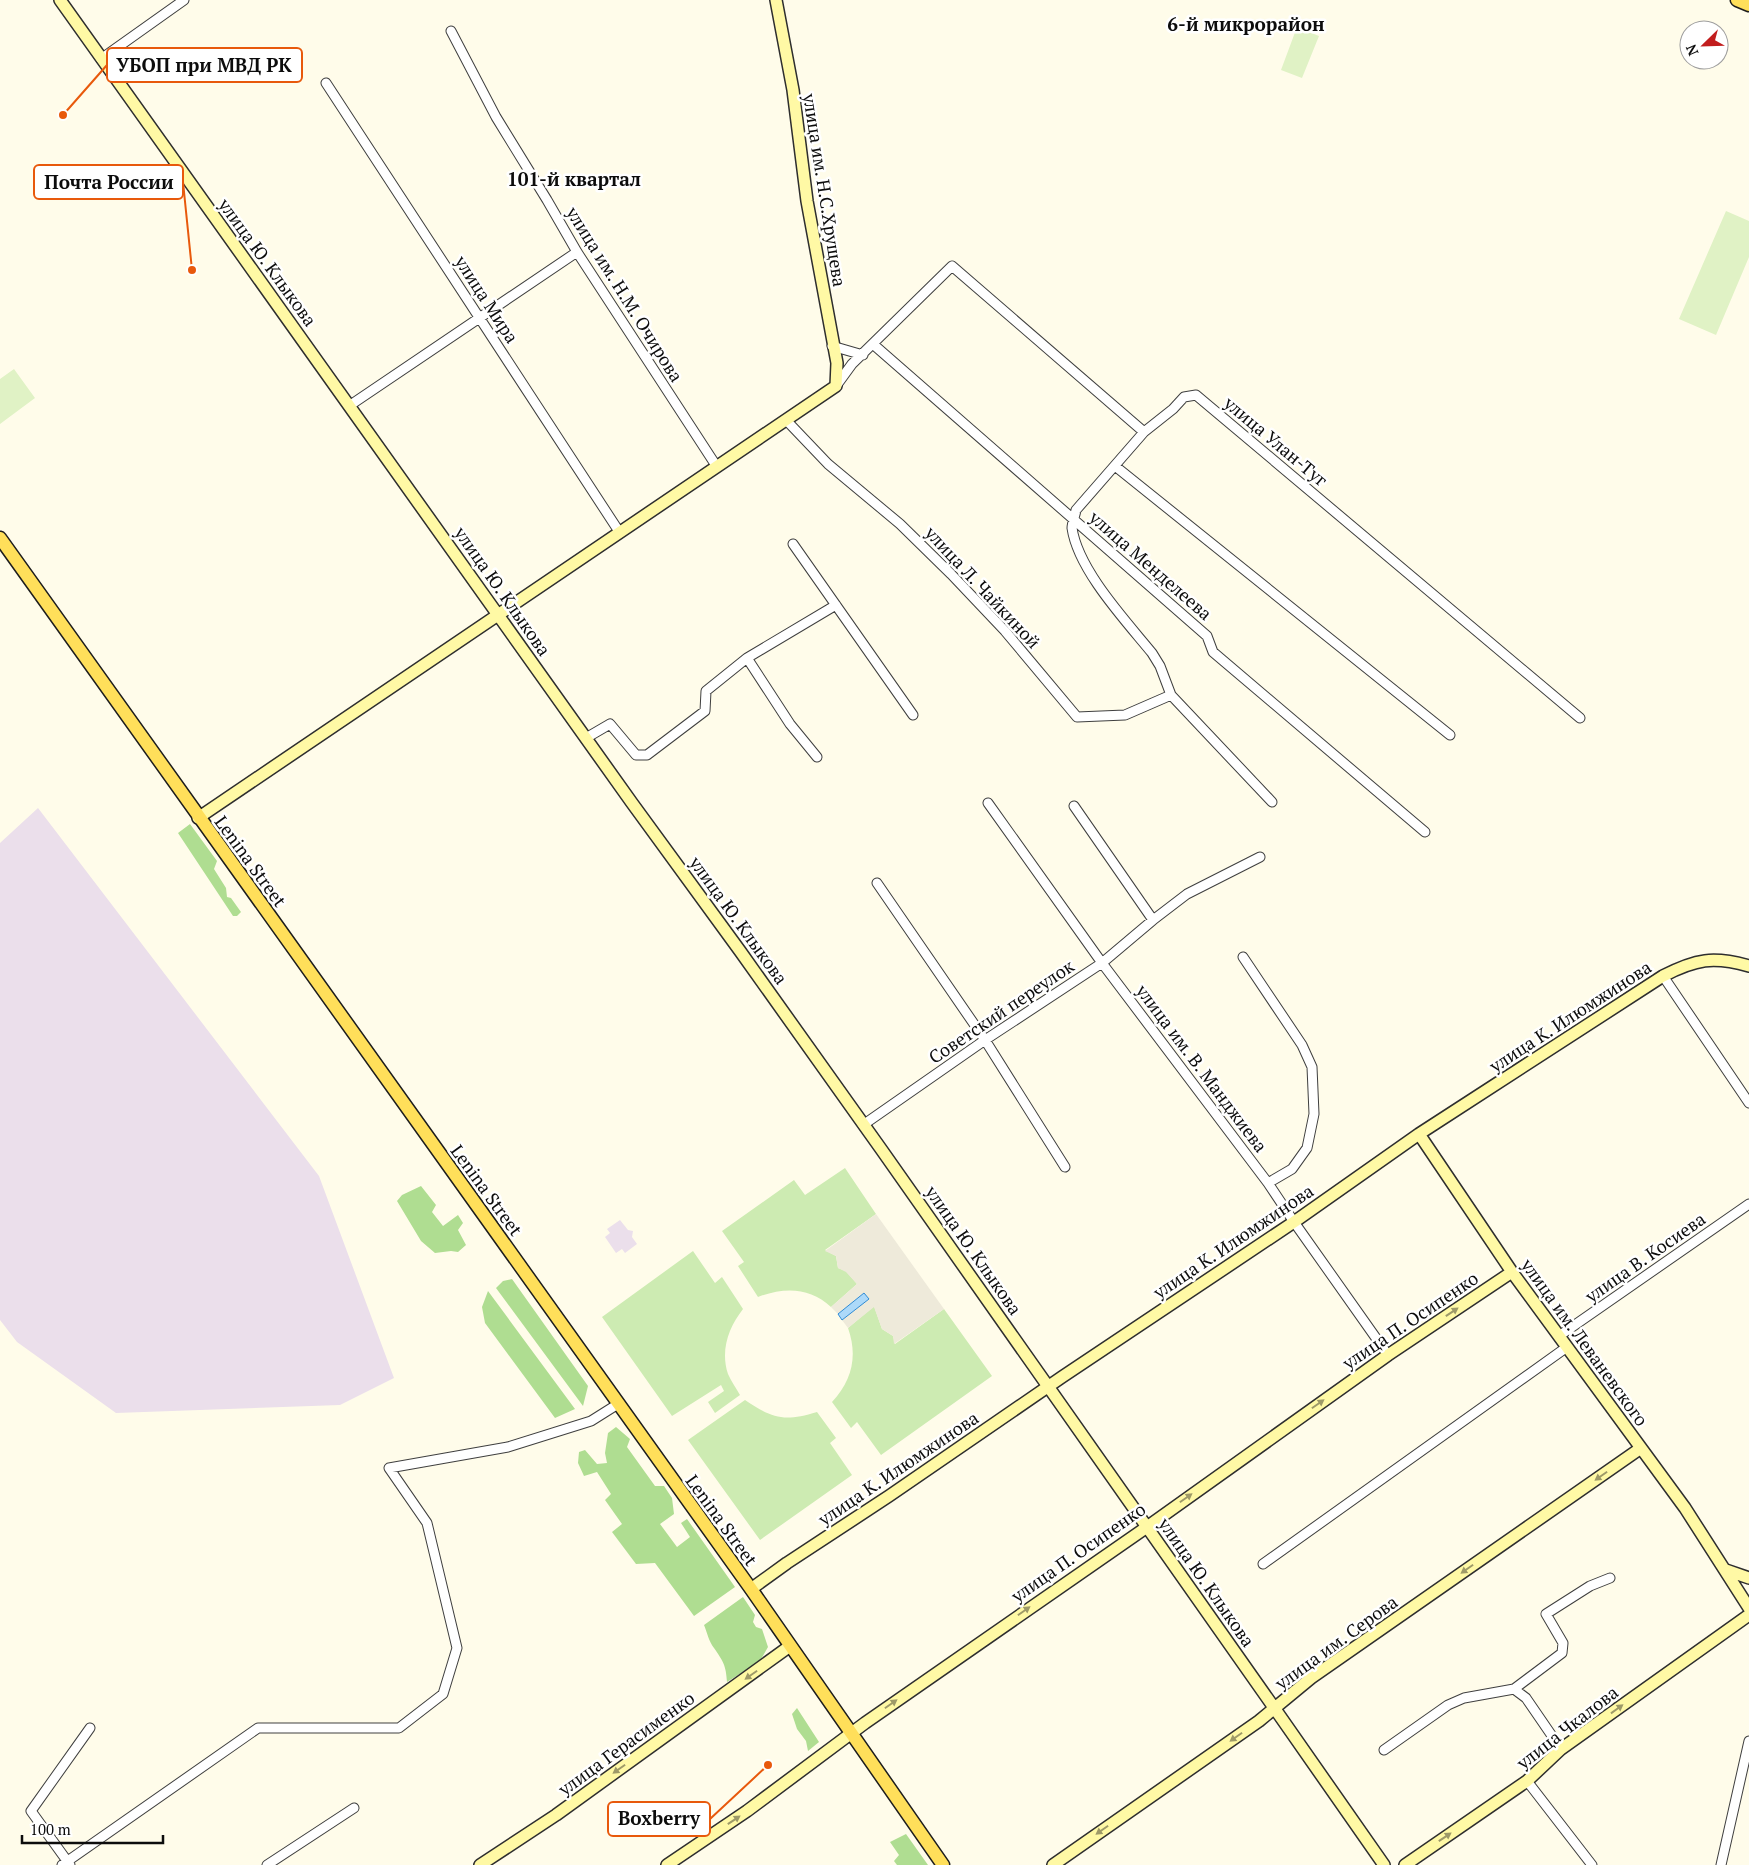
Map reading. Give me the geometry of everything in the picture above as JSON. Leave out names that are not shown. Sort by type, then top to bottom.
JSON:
[{"type":"main road","name":"улица Ю. Клыкова","points":[[60,0],[1049,1386],[1384,1865]]},
{"type":"main road","name":"улица им. Н.С.Хрущева","points":[[776,0],[793,90],[807,201],[832,346],[837,363],[836,386]]},
{"type":"main road","points":[[1737,0],[1749,5]]},
{"type":"main road","points":[[198,818],[836,386]]},
{"type":"main road","name":"Lenina Street","points":[[0,538],[198,818],[751,1589],[943,1865]]},
{"type":"main road","name":"улица К. Илюмжинова","points":[[751,1589],[786,1563],[889,1496],[1294,1222],[1419,1134],[1663,976],[1693,963],[1710,960],[1728,960],[1749,966]]},
{"type":"main road","name":"улица им. Леваневского","points":[[1419,1134],[1512,1272],[1685,1508],[1749,1608]]},
{"type":"main road","name":"улица П. Осипенко","points":[[667,1865],[681,1861],[852,1733],[1147,1527],[1388,1355],[1512,1272]]},
{"type":"main road","name":"улица им. Серова","points":[[1053,1865],[1276,1709],[1311,1678],[1641,1448]]},
{"type":"main road","points":[[1726,1570],[1749,1578]]},
{"type":"main road","name":"улица Чкалова","points":[[1405,1865],[1527,1781],[1562,1749],[1749,1615]]},
{"type":"main road","name":"улица Герасименко","points":[[480,1865],[556,1815],[790,1646]]},
{"type":"street","points":[[101,59],[184,0]]},
{"type":"street","name":"улица им. Н.М. Очирова","points":[[451,31],[496,117],[548,200],[577,252],[717,467]]},
{"type":"street","name":"улица Мира","points":[[326,83],[620,532]]},
{"type":"street","points":[[349,406],[577,252]]},
{"type":"street","points":[[836,386],[852,364],[874,345],[952,266],[1144,432],[1076,510],[1072,526],[1078,549],[1090,573],[1152,653],[1160,666],[1171,695],[1272,802]]},
{"type":"street","name":"улица Менделеева","points":[[874,345],[1207,636],[1214,652],[1425,832]]},
{"type":"street","points":[[832,346],[863,355]]},
{"type":"street","name":"улица Улан-Туг","points":[[1144,432],[1184,397],[1196,394],[1580,718]]},
{"type":"street","name":"улица Л. Чайкиной","points":[[786,420],[828,464],[900,524],[951,574],[1005,631],[1077,717],[1125,715],[1171,695]]},
{"type":"street","points":[[1115,466],[1450,735]]},
{"type":"street","points":[[793,544],[913,715]]},
{"type":"street","points":[[586,738],[610,724],[636,755],[647,755],[704,711],[706,691],[747,658],[836,605]]},
{"type":"street","points":[[747,658],[790,724],[817,758]]},
{"type":"street","name":"улица им. В. Манджиева","points":[[988,803],[1102,963],[1268,1183],[1388,1355]]},
{"type":"street","points":[[1074,806],[1153,920]]},
{"type":"street","name":"Советский переулок","points":[[863,1124],[985,1040],[1102,963],[1187,894],[1260,857]]},
{"type":"street","points":[[878,883],[985,1040],[1065,1167]]},
{"type":"street","points":[[1243,957],[1302,1045],[1312,1066],[1314,1114],[1307,1148],[1292,1169],[1268,1183]]},
{"type":"street","points":[[1663,976],[1749,1103]]},
{"type":"street","name":"улица В. Косиева","points":[[1559,1336],[1749,1204]]},
{"type":"street","points":[[1263,1564],[1567,1347]]},
{"type":"street","points":[[90,1728],[31,1811],[66,1864],[258,1728],[399,1728],[443,1694],[457,1648],[427,1523],[389,1468],[508,1447],[591,1421],[618,1404]]},
{"type":"street","points":[[1384,1750],[1448,1705],[1464,1698],[1514,1689],[1562,1652],[1563,1643],[1546,1614],[1590,1586],[1610,1578]]},
{"type":"street","points":[[1514,1689],[1526,1698],[1562,1749]]},
{"type":"street","points":[[1721,1865],[1749,1741]]},
{"type":"street","points":[[1527,1781],[1592,1865]]},
{"type":"street","points":[[268,1865],[354,1808]]},
{"type":"shaded area","points":[[38,808],[319,1176],[394,1378],[340,1405],[116,1413],[17,1342],[0,1320],[0,843]]},
{"type":"shaded area","points":[[876,1214],[944,1309],[894,1344],[893,1336],[882,1329],[874,1307],[848,1328],[842,1320],[869,1299],[864,1293],[838,1314],[831,1307],[857,1284],[846,1272],[838,1268],[836,1256],[825,1251]]},
{"type":"shaded area","points":[[620,1220],[628,1230],[633,1231],[632,1237],[637,1244],[625,1253],[622,1249],[616,1253],[605,1237],[610,1233],[607,1229]]},
{"type":"green space","points":[[1297,27],[1319,36],[1302,78],[1281,70]]},
{"type":"green space","points":[[1726,211],[1749,221],[1749,257],[1716,335],[1679,319]]},
{"type":"green space","points":[[14,369],[35,398],[0,424],[0,379]]},
{"type":"green space","points":[[190,824],[217,861],[214,869],[226,888],[227,897],[231,898],[241,912],[237,916],[233,916],[178,833]]},
{"type":"green space","points":[[845,1168],[876,1214],[825,1250],[836,1256],[838,1268],[846,1271],[857,1284],[831,1307],[823,1300],[806,1292],[787,1290],[758,1297],[738,1266],[744,1262],[722,1231],[794,1180],[805,1195]]},
{"type":"green space","points":[[421,1186],[436,1205],[432,1212],[443,1226],[458,1215],[463,1223],[458,1230],[466,1245],[458,1252],[435,1253],[421,1241],[397,1201],[402,1195]]},
{"type":"green space","points":[[693,1251],[715,1283],[722,1277],[743,1309],[730,1331],[725,1356],[728,1374],[740,1395],[715,1413],[708,1402],[724,1391],[721,1385],[672,1416],[602,1317]]},
{"type":"green space","points":[[512,1279],[588,1386],[583,1406],[496,1288],[503,1281]]},
{"type":"green space","points":[[488,1291],[575,1409],[555,1418],[485,1323],[482,1307]]},
{"type":"green space","points":[[874,1306],[882,1329],[893,1336],[895,1344],[944,1309],[992,1376],[881,1455],[857,1422],[851,1428],[832,1402],[844,1386],[851,1368],[853,1348],[848,1328]]},
{"type":"green space","points":[[745,1400],[771,1415],[779,1417],[796,1417],[817,1412],[836,1438],[830,1443],[852,1475],[760,1540],[688,1440]]},
{"type":"green space","points":[[616,1427],[630,1439],[627,1447],[655,1486],[664,1486],[672,1498],[674,1514],[660,1524],[677,1547],[690,1537],[681,1523],[687,1519],[735,1587],[694,1616],[655,1563],[636,1564],[612,1532],[622,1524],[605,1500],[611,1494],[597,1472],[584,1476],[578,1463],[579,1452],[585,1450],[597,1464],[607,1463],[605,1453],[608,1433]]},
{"type":"green space","points":[[743,1597],[755,1615],[753,1622],[756,1627],[762,1629],[768,1647],[760,1661],[727,1682],[724,1664],[711,1643],[704,1625]]},
{"type":"green space","points":[[797,1708],[819,1742],[808,1751],[806,1741],[797,1729],[792,1714]]},
{"type":"green space","points":[[906,1834],[928,1865],[897,1865],[894,1861],[899,1855],[890,1842]]},
{"type":"water","points":[[864,1293],[869,1299],[842,1320],[838,1314]]},
{"type":"place","name":"УБОП при МВД РК","points":[[63,115]]},
{"type":"place","name":"Почта России","points":[[192,270]]},
{"type":"place","name":"Boxberry","points":[[768,1765]]},
{"type":"district","name":"6-й микрорайон","points":[[1246,23]]},
{"type":"district","name":"101-й квартал","points":[[574,178]]}]
